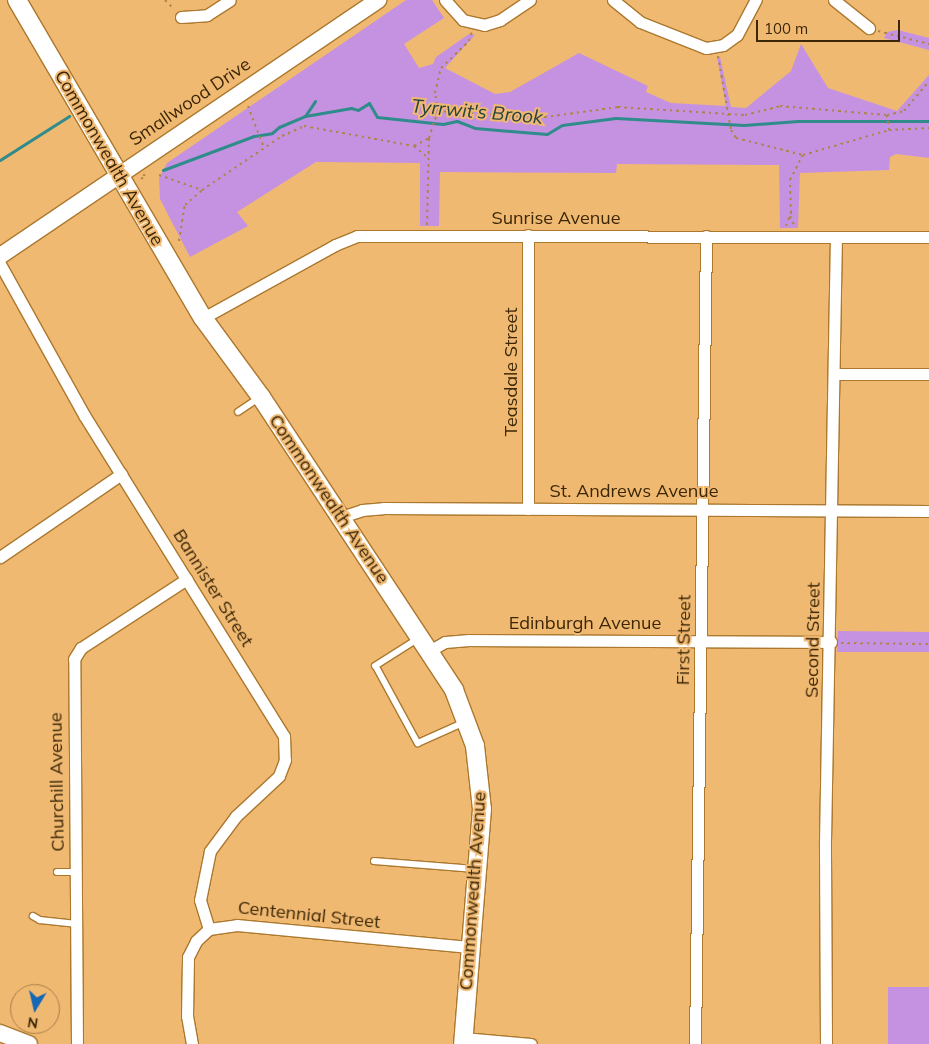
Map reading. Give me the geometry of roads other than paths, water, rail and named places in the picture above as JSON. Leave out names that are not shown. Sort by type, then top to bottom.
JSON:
[{"type":"main road","name":"Commonwealth Avenue","points":[[18,0],[203,318],[261,397],[426,644],[454,690],[475,746],[481,785],[477,869],[469,947],[463,1041]]},
{"type":"street","points":[[181,17],[206,15],[230,0]]},
{"type":"street","name":"Smallwood Drive","points":[[0,256],[378,0]]},
{"type":"street","points":[[445,0],[459,17],[473,24],[495,22],[530,0]]},
{"type":"street","points":[[614,0],[640,22],[706,48],[722,45],[737,36],[752,12],[756,0]]},
{"type":"street","points":[[834,0],[869,28]]},
{"type":"street","name":"Sunrise Avenue","points":[[203,318],[350,238],[427,235],[929,237]]},
{"type":"street","name":"Teasdale Street","points":[[528,235],[528,509]]},
{"type":"street","name":"First Street","points":[[695,1044],[702,641],[706,236]]},
{"type":"street","name":"Second Street","points":[[826,1044],[825,841],[831,642],[836,236]]},
{"type":"street","name":"Bannister Street","points":[[0,264],[73,397],[279,725],[286,748],[284,766],[276,781],[236,816],[210,851],[200,900],[210,929]]},
{"type":"street","points":[[835,374],[929,374]]},
{"type":"street","points":[[0,557],[121,474]]},
{"type":"street","name":"St. Andrews Avenue","points":[[341,518],[372,509],[929,511]]},
{"type":"street","name":"Churchill Avenue","points":[[77,1044],[75,655],[187,579]]},
{"type":"street","name":"Edinburgh Avenue","points":[[426,644],[469,640],[831,642]]},
{"type":"street","name":"Centennial Street","points":[[210,929],[237,925],[469,947]]},
{"type":"street","points":[[192,1044],[187,1016],[188,957],[196,941],[210,929]]},
{"type":"street","points":[[0,1033],[29,1044]]},
{"type":"street","points":[[463,1041],[531,1044]]},
{"type":"lane","points":[[238,412],[261,397]]},
{"type":"lane","points":[[426,644],[376,666],[418,743],[467,722]]},
{"type":"lane","points":[[374,861],[477,869]]},
{"type":"lane","points":[[57,872],[76,872]]},
{"type":"lane","points":[[34,916],[40,920],[77,924]]},
{"type":"waterway","points":[[305,116],[315,101]]},
{"type":"waterway","name":"Tyrrwit's Brook","points":[[163,170],[254,136],[272,133],[279,127],[305,116],[351,108],[358,110],[369,103],[377,117],[443,124],[457,121],[475,128],[547,134],[562,125],[616,118],[744,125],[798,121],[929,121]]},
{"type":"waterway","name":"Tyrrwit's Brook","points":[[0,160],[69,116]]}]
